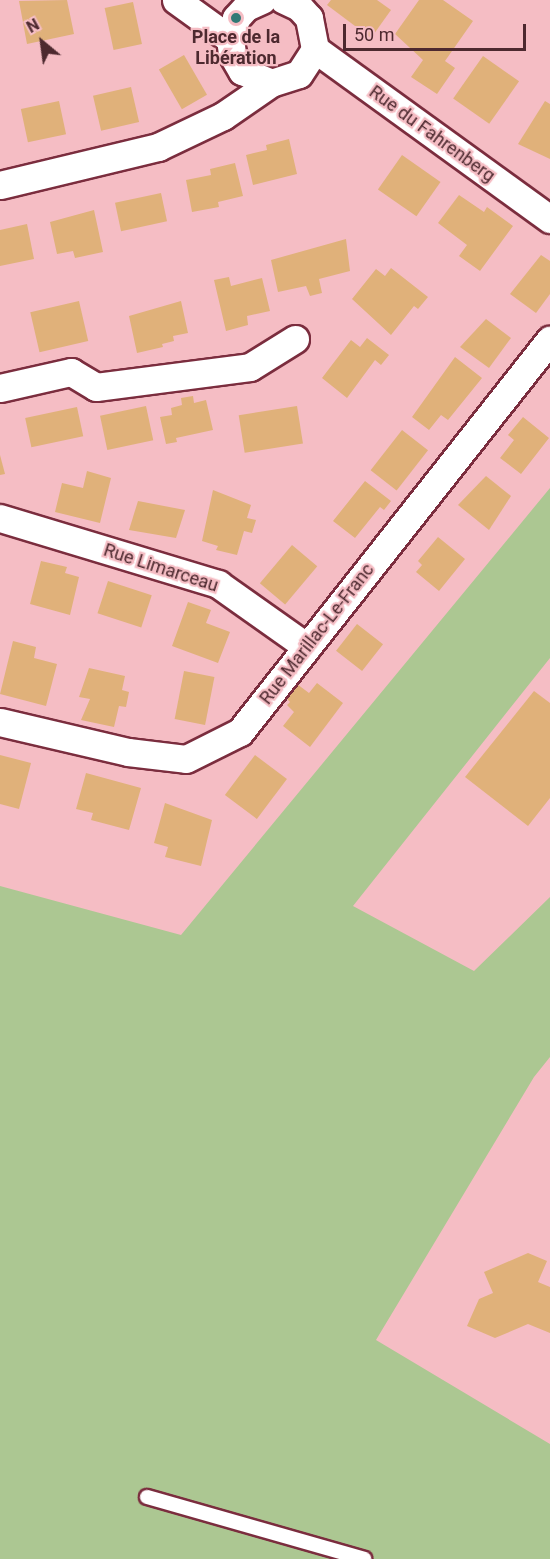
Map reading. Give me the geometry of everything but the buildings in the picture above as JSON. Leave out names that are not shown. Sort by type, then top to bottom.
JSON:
[{"type":"street","points":[[176,0],[230,39]]},
{"type":"street","points":[[262,0],[246,7],[236,18],[230,39],[232,54],[242,71],[271,83]]},
{"type":"street","points":[[0,185],[158,147],[223,116],[271,83],[299,74],[315,49],[309,18],[288,1]]},
{"type":"street","name":"Rue du Fahrenberg","points":[[315,49],[550,219]]},
{"type":"street","points":[[0,388],[71,372],[96,387],[250,366],[295,339]]},
{"type":"street","name":"Rue Marillac-Le-Franc","points":[[0,722],[128,752],[186,759],[240,732],[550,340]]},
{"type":"street","name":"Rue Limarceau","points":[[0,518],[218,584],[307,647]]},
{"type":"lane","points":[[147,1497],[364,1559]]},
{"type":"green space","points":[[550,488],[550,658],[353,906],[474,971],[550,897],[550,1057],[534,1077],[376,1340],[550,1444],[550,1559],[0,1559],[0,886],[181,935]]},
{"type":"place","name":"Place de la Libération","points":[[236,18]]}]
